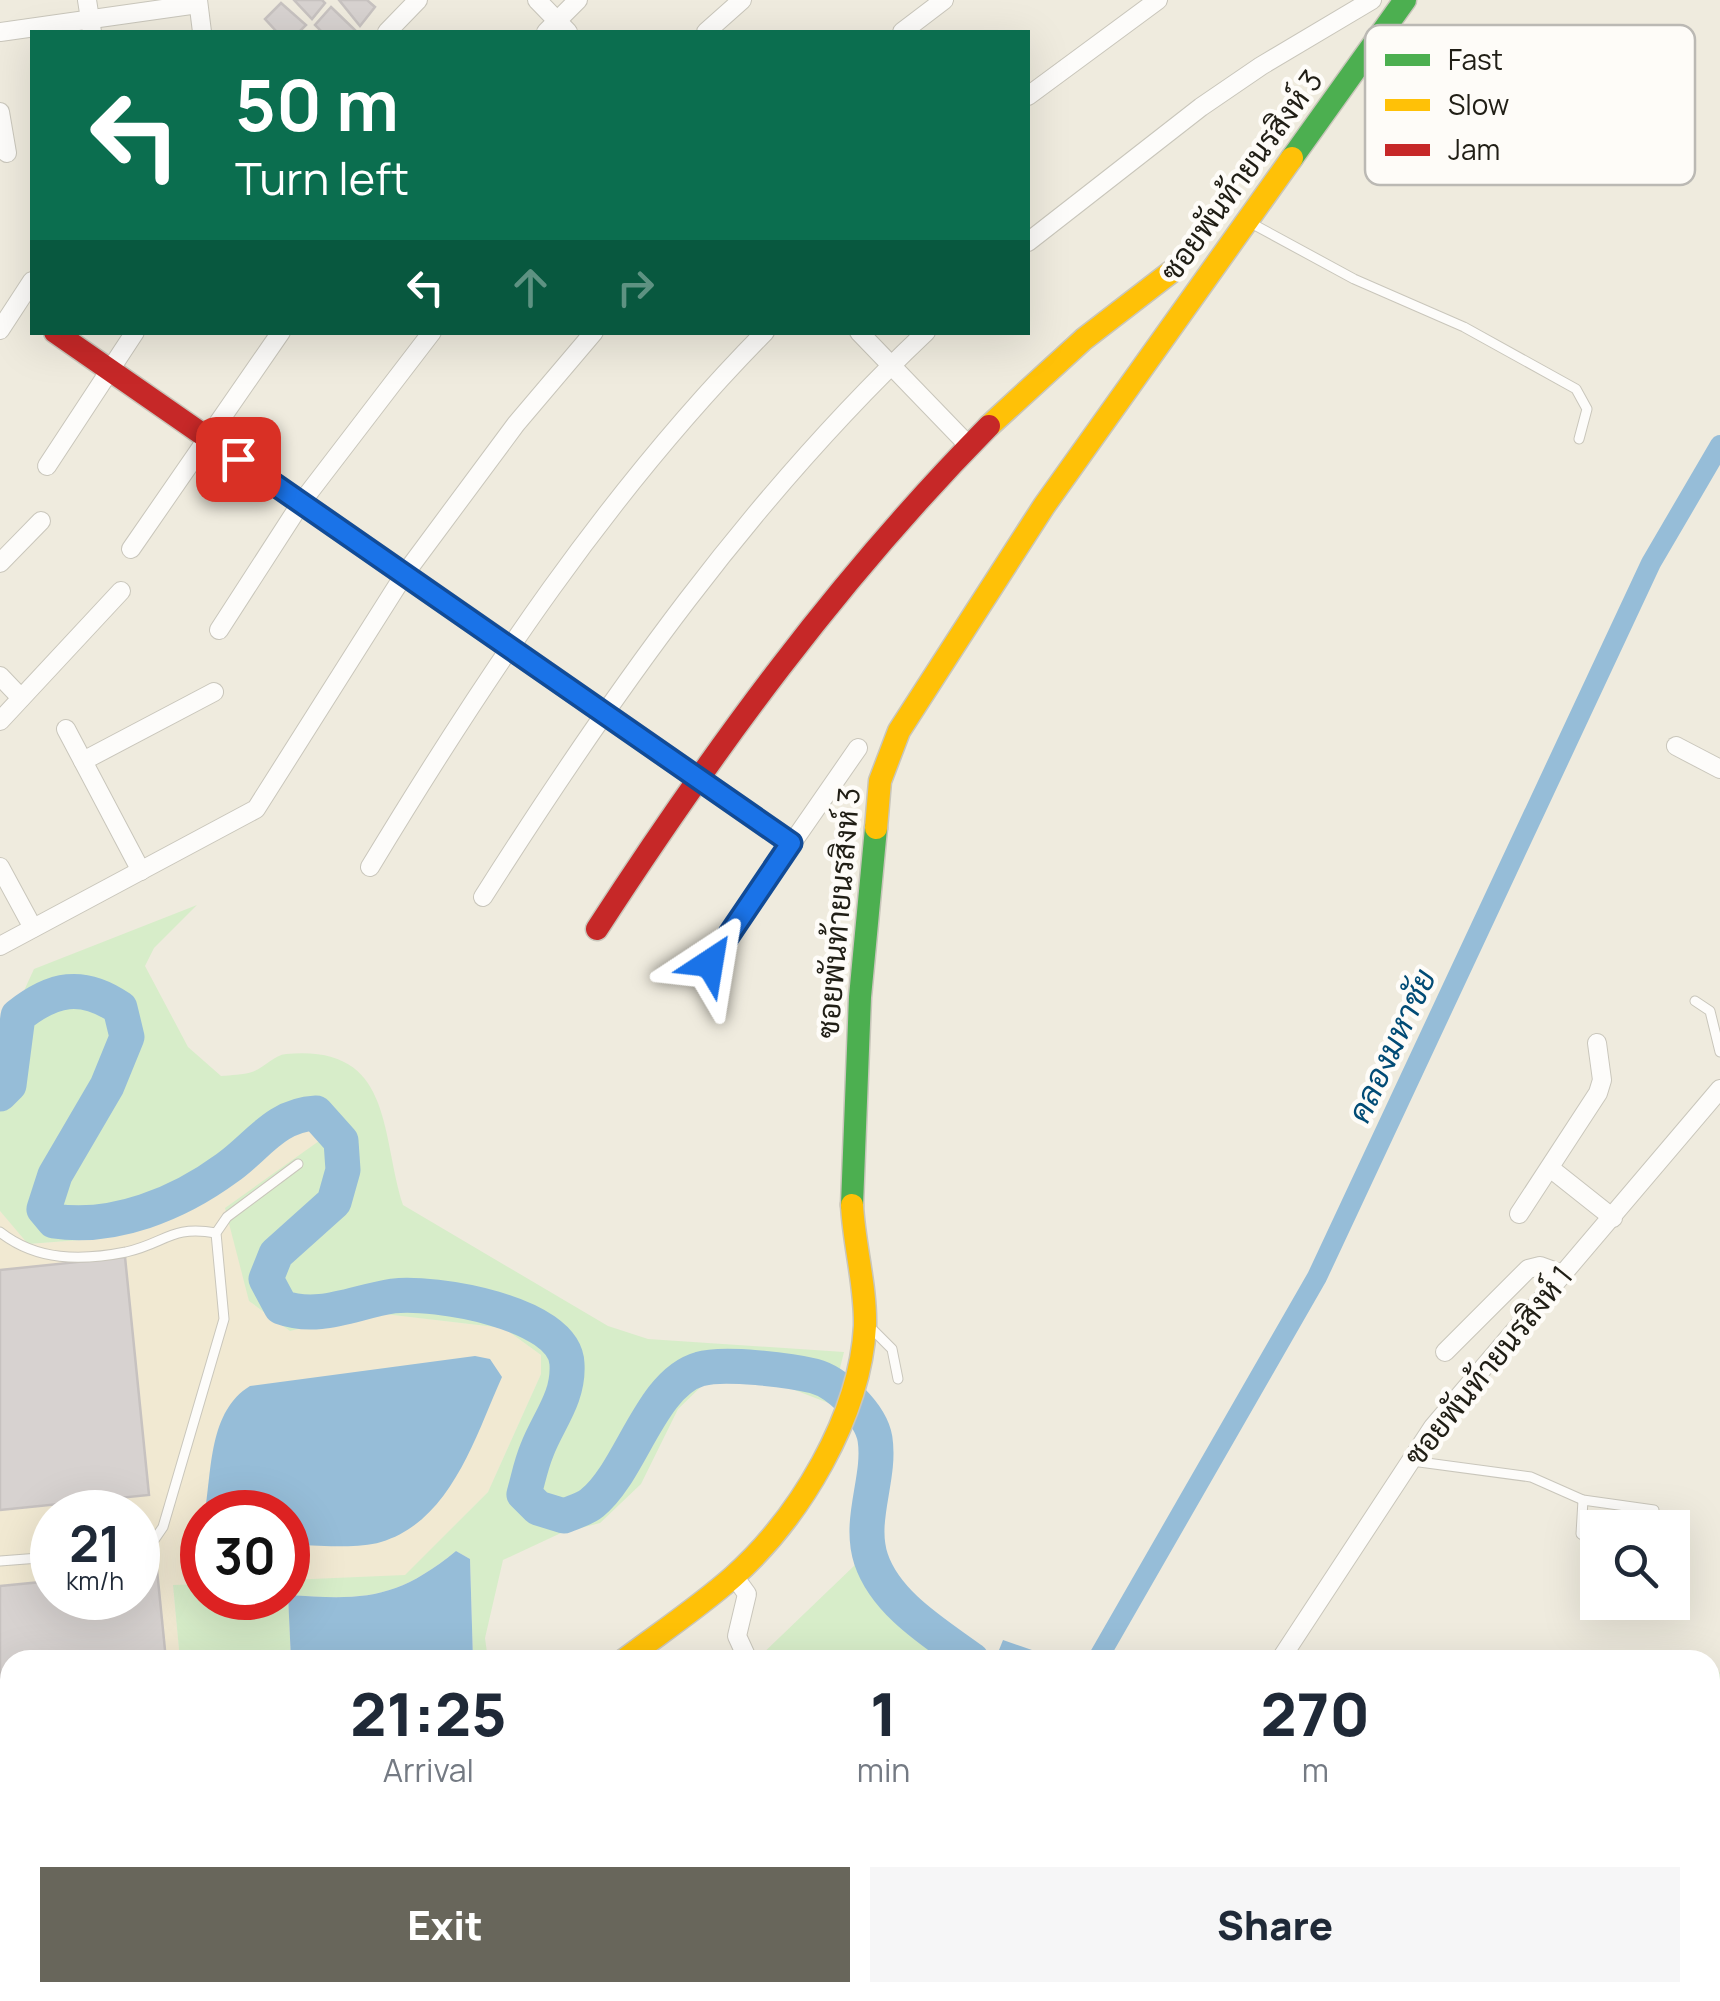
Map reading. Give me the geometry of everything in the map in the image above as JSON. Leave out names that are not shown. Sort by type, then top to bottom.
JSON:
[{"type":"street","points":[[87,0],[91,26]]},
{"type":"street","points":[[389,30],[418,0]]},
{"type":"street","points":[[536,0],[557,29],[578,0]]},
{"type":"street","points":[[708,30],[742,0]]},
{"type":"street","points":[[905,30],[944,0]]},
{"type":"street","points":[[1030,95],[1158,0]]},
{"type":"street","points":[[1030,240],[1201,108],[1261,66],[1372,0]]},
{"type":"street","name":"ซอยพันท้ายนรสิงห์ 3","points":[[1387,25],[1405,0]]},
{"type":"street","points":[[30,30],[91,26],[198,2],[202,30]]},
{"type":"street","points":[[0,32],[30,30]]},
{"type":"street","name":"ซอยพันท้ายนรสิงห์ 3","points":[[637,1650],[734,1576],[782,1523],[812,1482],[860,1368],[866,1323],[852,1209],[853,1138],[874,821],[888,756],[899,731],[1044,506],[1365,56]]},
{"type":"street","points":[[0,112],[7,153]]},
{"type":"street","points":[[597,930],[696,777],[829,601],[970,447],[1037,381],[1171,272]]},
{"type":"street","points":[[0,330],[30,284]]},
{"type":"street","points":[[15,304],[30,315]]},
{"type":"street","points":[[59,335],[791,843]]},
{"type":"street","points":[[48,466],[133,335]]},
{"type":"street","points":[[131,549],[279,335]]},
{"type":"street","points":[[219,630],[301,503],[430,335]]},
{"type":"street","points":[[0,946],[256,809],[404,575],[516,424],[591,335]]},
{"type":"street","points":[[370,867],[509,647],[637,475],[762,335]]},
{"type":"street","points":[[862,335],[970,447]]},
{"type":"street","points":[[483,897],[604,713],[708,570],[832,426],[923,335]]},
{"type":"street","points":[[0,563],[40,522]]},
{"type":"street","points":[[0,721],[120,591]]},
{"type":"street","points":[[0,676],[22,698]]},
{"type":"street","points":[[83,761],[214,692]]},
{"type":"street","points":[[66,729],[142,871]]},
{"type":"street","points":[[1676,746],[1720,769]]},
{"type":"street","points":[[710,963],[858,748]]},
{"type":"street","points":[[0,867],[33,928]]},
{"type":"street","points":[[1519,1214],[1598,1093],[1602,1080],[1597,1043]]},
{"type":"street","name":"ซอยพันท้ายนรสิงห์ 1","points":[[1287,1650],[1433,1427],[1720,1089]]},
{"type":"street","points":[[1550,1168],[1612,1218]]},
{"type":"street","points":[[1445,1352],[1528,1269],[1540,1266],[1562,1274]]},
{"type":"street","points":[[734,1576],[747,1594],[737,1636],[743,1650]]},
{"type":"lane","points":[[1247,220],[1354,280],[1464,328],[1576,389],[1588,408],[1579,439]]},
{"type":"lane","points":[[1695,1001],[1710,1011],[1720,1052]]},
{"type":"lane","points":[[160,1531],[224,1318],[216,1234],[228,1217],[298,1164]]},
{"type":"lane","points":[[0,1232],[22,1250],[56,1258],[128,1252],[188,1228],[216,1234]]},
{"type":"lane","points":[[866,1323],[892,1349],[898,1380]]},
{"type":"lane","points":[[1412,1460],[1531,1477],[1583,1500],[1654,1510]]},
{"type":"lane","points":[[1582,1510],[1583,1500]]},
{"type":"lane","points":[[0,1561],[30,1559]]},
{"type":"shaded area","points":[[289,1104],[320,1140],[242,1261],[249,1301],[290,1331],[367,1312],[504,1328],[541,1355],[541,1374],[488,1492],[405,1576],[310,1579],[310,1490],[180,1490],[180,1586],[173,1586],[179,1650],[0,1650],[0,1211],[29,1244],[106,1238],[211,1196],[199,1181]]},
{"type":"green space","points":[[197,905],[154,948],[145,966],[188,1047],[221,1076],[252,1072],[286,1054],[321,1055],[347,1063],[364,1078],[376,1099],[403,1205],[608,1326],[648,1339],[844,1352],[831,1404],[774,1382],[709,1379],[678,1409],[641,1484],[600,1523],[561,1533],[503,1560],[485,1638],[487,1650],[473,1650],[470,1559],[456,1551],[396,1588],[358,1596],[310,1596],[310,1579],[405,1575],[488,1492],[541,1374],[541,1355],[504,1328],[367,1312],[290,1331],[249,1301],[225,1208],[319,1141],[289,1104],[199,1180],[211,1196],[106,1238],[28,1244],[0,1211],[0,1043],[34,969]]},
{"type":"green space","points":[[855,1565],[908,1633],[933,1650],[766,1650]]},
{"type":"green space","points":[[173,1585],[180,1585],[180,1620],[289,1620],[291,1650],[179,1650]]},
{"type":"water","points":[[475,1356],[490,1359],[502,1377],[458,1474],[426,1516],[381,1542],[347,1546],[310,1545],[310,1490],[208,1490],[220,1426],[227,1410],[250,1386]]},
{"type":"water","points":[[456,1551],[470,1559],[473,1650],[291,1650],[289,1620],[310,1620],[310,1596],[378,1593],[415,1579]]},
{"type":"water","points":[[1003,1640],[1032,1650],[999,1650]]},
{"type":"building","points":[[294,0],[322,0],[325,3],[312,19]]},
{"type":"building","points":[[339,0],[367,0],[375,7],[360,26]]},
{"type":"building","points":[[281,3],[306,25],[301,30],[275,30],[265,19]]},
{"type":"building","points":[[331,7],[355,30],[320,30],[315,25]]},
{"type":"building","points":[[125,1257],[148,1490],[30,1490],[30,1507],[0,1510],[0,1270]]},
{"type":"building","points":[[30,1583],[30,1620],[160,1620],[160,1600],[165,1650],[0,1650],[0,1586]]},
{"type":"waterway","name":"คลองมหาชัย","points":[[1103,1650],[1317,1277],[1651,563],[1720,445]]},
{"type":"waterway","points":[[0,1094],[9,1085],[18,1016],[43,999],[68,992],[93,994],[120,1008],[127,1037],[107,1086],[55,1175],[44,1209],[54,1221],[77,1223],[122,1218],[167,1203],[227,1168],[278,1125],[316,1113],[341,1141],[343,1170],[334,1202],[276,1254],[266,1279],[281,1307],[309,1312],[393,1296],[437,1297],[494,1309],[545,1331],[561,1346],[567,1376],[561,1399],[535,1455],[524,1494],[538,1508],[564,1516],[592,1503],[606,1489],[668,1391],[700,1369],[773,1369],[823,1379],[852,1400],[867,1419],[875,1439],[867,1529],[871,1559],[878,1575],[900,1604],[958,1650]]},
{"type":"traffic: fast","points":[[1387,25],[1405,0]]},
{"type":"traffic: fast","points":[[1292,158],[1365,56]]},
{"type":"traffic: fast","points":[[519,654],[791,843]]},
{"type":"traffic: fast","points":[[852,1205],[860,997],[876,828]]},
{"type":"traffic: slow","points":[[876,828],[880,781],[899,731],[1044,506],[1292,158]]},
{"type":"traffic: slow","points":[[989,426],[1084,339],[1171,272]]},
{"type":"traffic: slow","points":[[638,1650],[707,1599],[758,1553],[803,1495],[839,1430],[861,1360],[865,1326],[852,1205]]},
{"type":"traffic: jam","points":[[59,335],[519,654]]},
{"type":"traffic: jam","points":[[597,929],[686,796],[780,667],[881,544],[989,426]]},
{"type":"route","points":[[238,459],[791,843],[710,963]]}]
